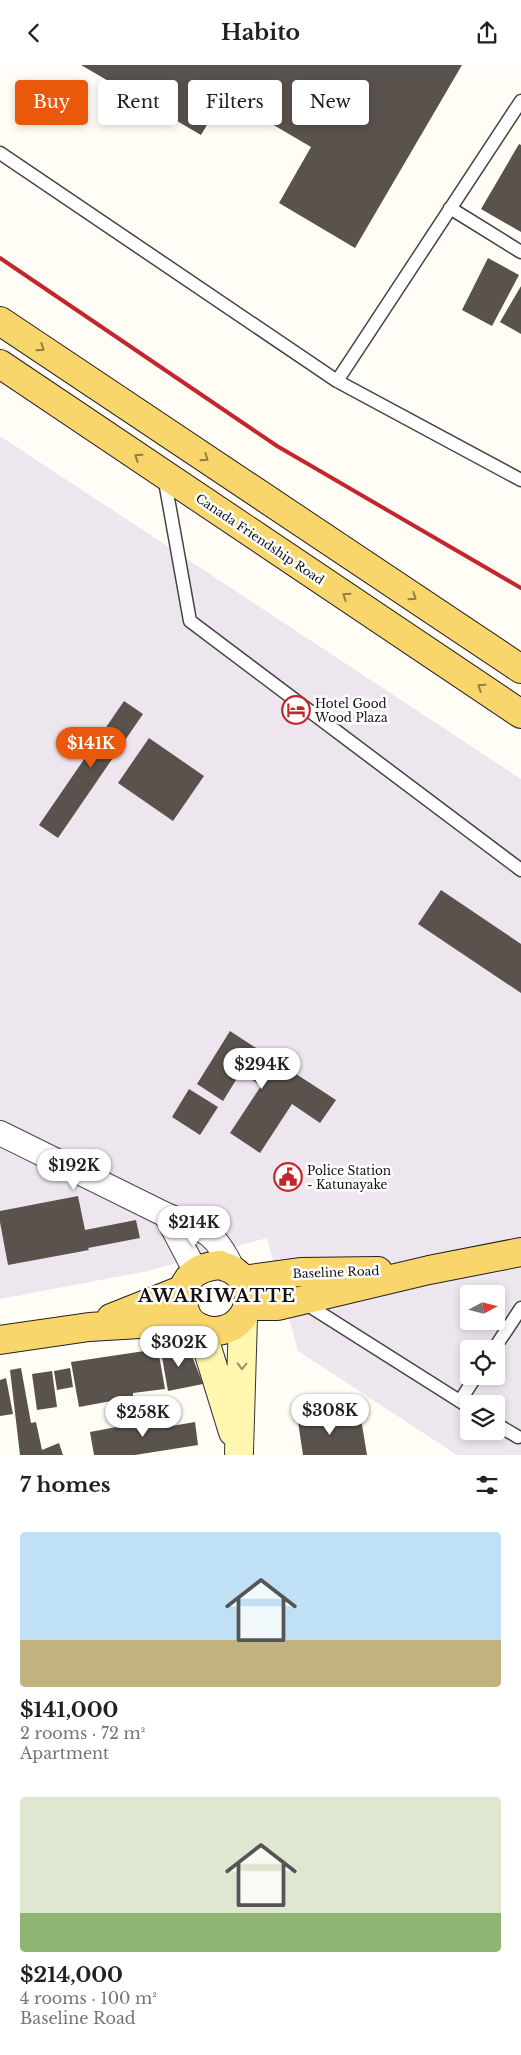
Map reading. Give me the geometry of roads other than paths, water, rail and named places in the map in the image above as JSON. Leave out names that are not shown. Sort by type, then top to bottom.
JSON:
[{"type":"main road","points":[[0,321],[521,669]]},
{"type":"main road","name":"Canada Friendship Road","points":[[0,364],[521,714]]},
{"type":"main road","name":"Baseline Road","points":[[242,1293],[278,1306],[430,1270],[521,1252]]},
{"type":"main road","points":[[89,1327],[190,1280],[206,1266],[220,1265],[242,1293],[239,1453]]},
{"type":"main road","name":"Baseline Road","points":[[242,1293],[300,1272],[430,1270]]},
{"type":"main road","points":[[190,1280],[182,1300],[195,1325],[239,1453]]},
{"type":"main road","points":[[0,1340],[89,1327],[195,1325],[212,1331],[224,1331],[235,1325],[242,1293]]},
{"type":"street","points":[[0,1133],[166,1215],[211,1235],[223,1248],[242,1293]]},
{"type":"street","points":[[166,1215],[190,1280]]},
{"type":"lane","points":[[337,381],[521,101]]},
{"type":"lane","points":[[0,153],[337,381],[521,480]]},
{"type":"lane","points":[[450,208],[521,252]]},
{"type":"lane","points":[[164,474],[190,621],[521,870]]},
{"type":"lane","points":[[301,1301],[460,1401]]},
{"type":"lane","points":[[500,1340],[521,1308]]},
{"type":"lane","points":[[505,1429],[518,1437]]},
{"type":"railway","points":[[0,258],[277,446],[521,588]]},
{"type":"place","name":"Hotel Good Wood Plaza","points":[[296,710]]},
{"type":"place","name":"Police Station - Katunayake","points":[[288,1177]]},
{"type":"district","name":"AWARIWATTE","points":[[217,1296]]}]
